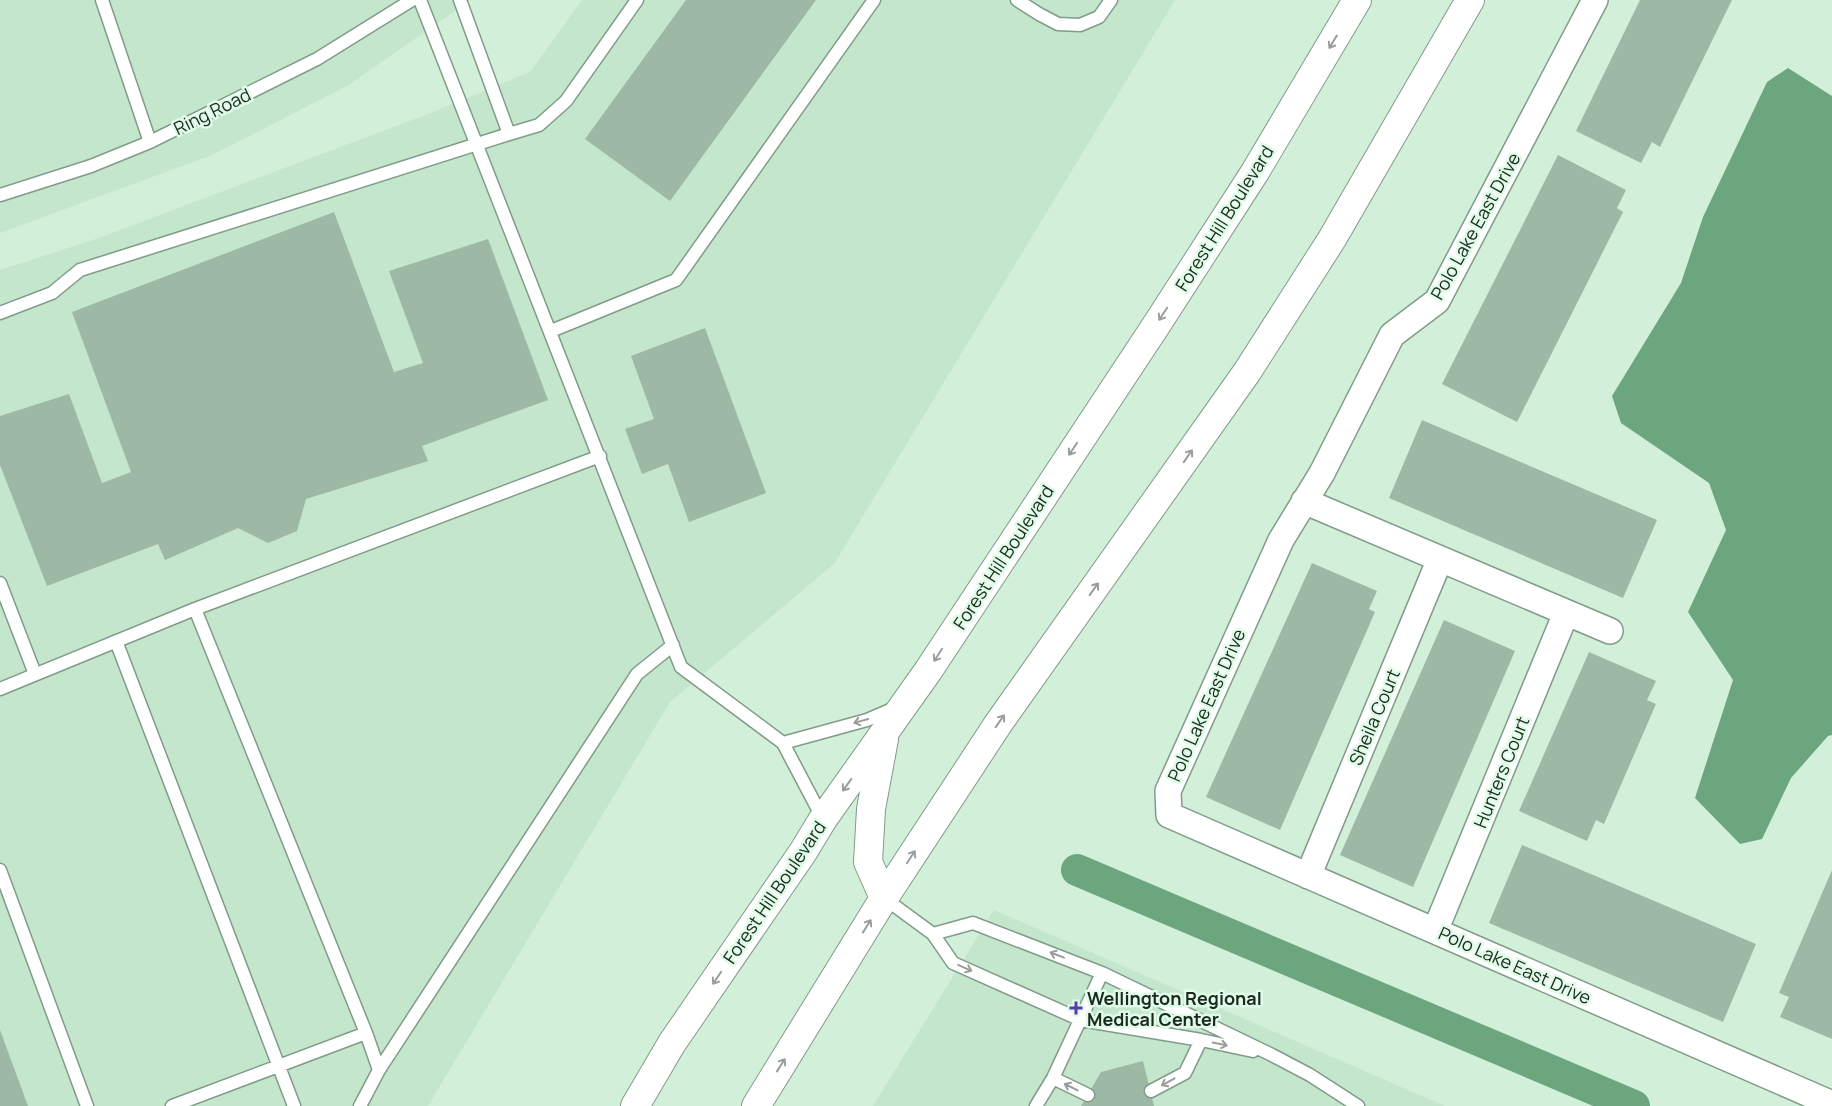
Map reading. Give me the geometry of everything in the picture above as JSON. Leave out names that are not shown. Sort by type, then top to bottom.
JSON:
[{"type":"main road","name":"Forest Hill Boulevard","points":[[635,1106],[672,1042],[803,852],[823,819],[906,703],[1157,324],[1239,196],[1357,0]]},
{"type":"main road","points":[[756,1106],[884,898],[998,724],[1248,372],[1332,239],[1470,0]]},
{"type":"main road","points":[[884,898],[868,862],[871,809],[886,732]]},
{"type":"street","name":"Polo Lake East Drive","points":[[1595,0],[1437,301],[1392,335],[1322,473],[1281,540],[1168,791],[1169,815],[1832,1104]]},
{"type":"street","points":[[1304,501],[1610,631]]},
{"type":"street","name":"Sheila Court","points":[[1308,876],[1440,559]]},
{"type":"street","name":"Hunters Court","points":[[1435,931],[1566,613]]},
{"type":"lane","points":[[102,0],[150,142]]},
{"type":"lane","name":"Ring Road","points":[[0,195],[91,166],[150,142],[317,59],[412,0]]},
{"type":"lane","points":[[420,0],[682,667],[783,743],[823,819]]},
{"type":"lane","points":[[460,0],[509,134]]},
{"type":"lane","points":[[0,313],[52,293],[80,270],[539,125],[566,102],[637,0]]},
{"type":"lane","points":[[551,331],[676,280],[874,0]]},
{"type":"lane","points":[[1017,0],[1058,24],[1080,25],[1099,17],[1111,0]]},
{"type":"lane","points":[[0,689],[194,609],[600,456]]},
{"type":"lane","points":[[0,583],[35,674]]},
{"type":"lane","points":[[194,609],[366,1033],[379,1070]]},
{"type":"lane","points":[[116,641],[277,1066],[294,1106]]},
{"type":"lane","points":[[360,1106],[379,1070],[637,674],[673,645]]},
{"type":"lane","points":[[783,743],[867,720],[906,703]]},
{"type":"lane","points":[[0,870],[87,1106]]},
{"type":"lane","points":[[884,898],[933,934],[953,963],[1081,1020],[1201,1040],[1272,1055]]},
{"type":"lane","points":[[933,934],[973,923],[1102,973],[1272,1055],[1310,1075],[1358,1106]]},
{"type":"lane","points":[[1036,1106],[1053,1078],[1102,973]]},
{"type":"lane","points":[[172,1106],[366,1033]]},
{"type":"lane","points":[[1151,1091],[1185,1073],[1201,1040]]},
{"type":"lane","points":[[1053,1078],[1088,1095]]},
{"type":"shaded area","points":[[0,0],[471,0],[347,86],[212,155],[0,233]]},
{"type":"shaded area","points":[[582,0],[1175,0],[834,564],[670,702],[428,1106],[0,1106],[0,270],[99,238],[428,114],[530,72]]},
{"type":"shaded area","points":[[1788,68],[1832,96],[1832,735],[1828,736],[1791,778],[1762,839],[1740,844],[1695,798],[1733,680],[1688,612],[1726,530],[1709,483],[1621,423],[1612,396],[1681,283],[1703,217],[1767,82]]},
{"type":"shaded area","name":"Wellington Regional Medical Center","points":[[994,910],[1445,1106],[873,1106]]},
{"type":"building","points":[[686,0],[816,0],[670,201],[585,139]]},
{"type":"building","points":[[1640,0],[1732,0],[1660,147],[1652,142],[1641,163],[1576,131]]},
{"type":"building","points":[[1558,155],[1626,190],[1617,208],[1623,212],[1517,422],[1442,384]]},
{"type":"building","points":[[334,212],[394,372],[423,363],[389,271],[488,239],[548,400],[422,446],[428,461],[306,499],[297,531],[268,543],[238,528],[165,560],[158,544],[47,586],[0,465],[0,416],[69,394],[102,483],[131,472],[72,312]]},
{"type":"building","points":[[705,328],[766,493],[689,522],[668,464],[642,474],[625,429],[654,419],[631,356]]},
{"type":"building","points":[[1422,420],[1657,520],[1623,598],[1389,498]]},
{"type":"building","points":[[1312,563],[1377,591],[1369,609],[1375,612],[1280,830],[1206,797]]},
{"type":"building","points":[[1444,620],[1515,651],[1413,887],[1340,855]]},
{"type":"building","points":[[1589,652],[1656,681],[1647,700],[1656,704],[1604,824],[1596,820],[1587,841],[1519,811]]},
{"type":"building","points":[[1522,845],[1756,944],[1723,1022],[1489,923]]},
{"type":"building","points":[[1832,870],[1832,1039],[1780,1017],[1789,997],[1779,993]]},
{"type":"building","points":[[0,1030],[28,1106],[0,1106]]},
{"type":"building","points":[[1143,1061],[1154,1106],[1081,1106],[1101,1072]]},
{"type":"waterway","points":[[1077,870],[1634,1106]]},
{"type":"place","name":"Wellington Regional Medical Center","points":[[1076,1008]]}]
